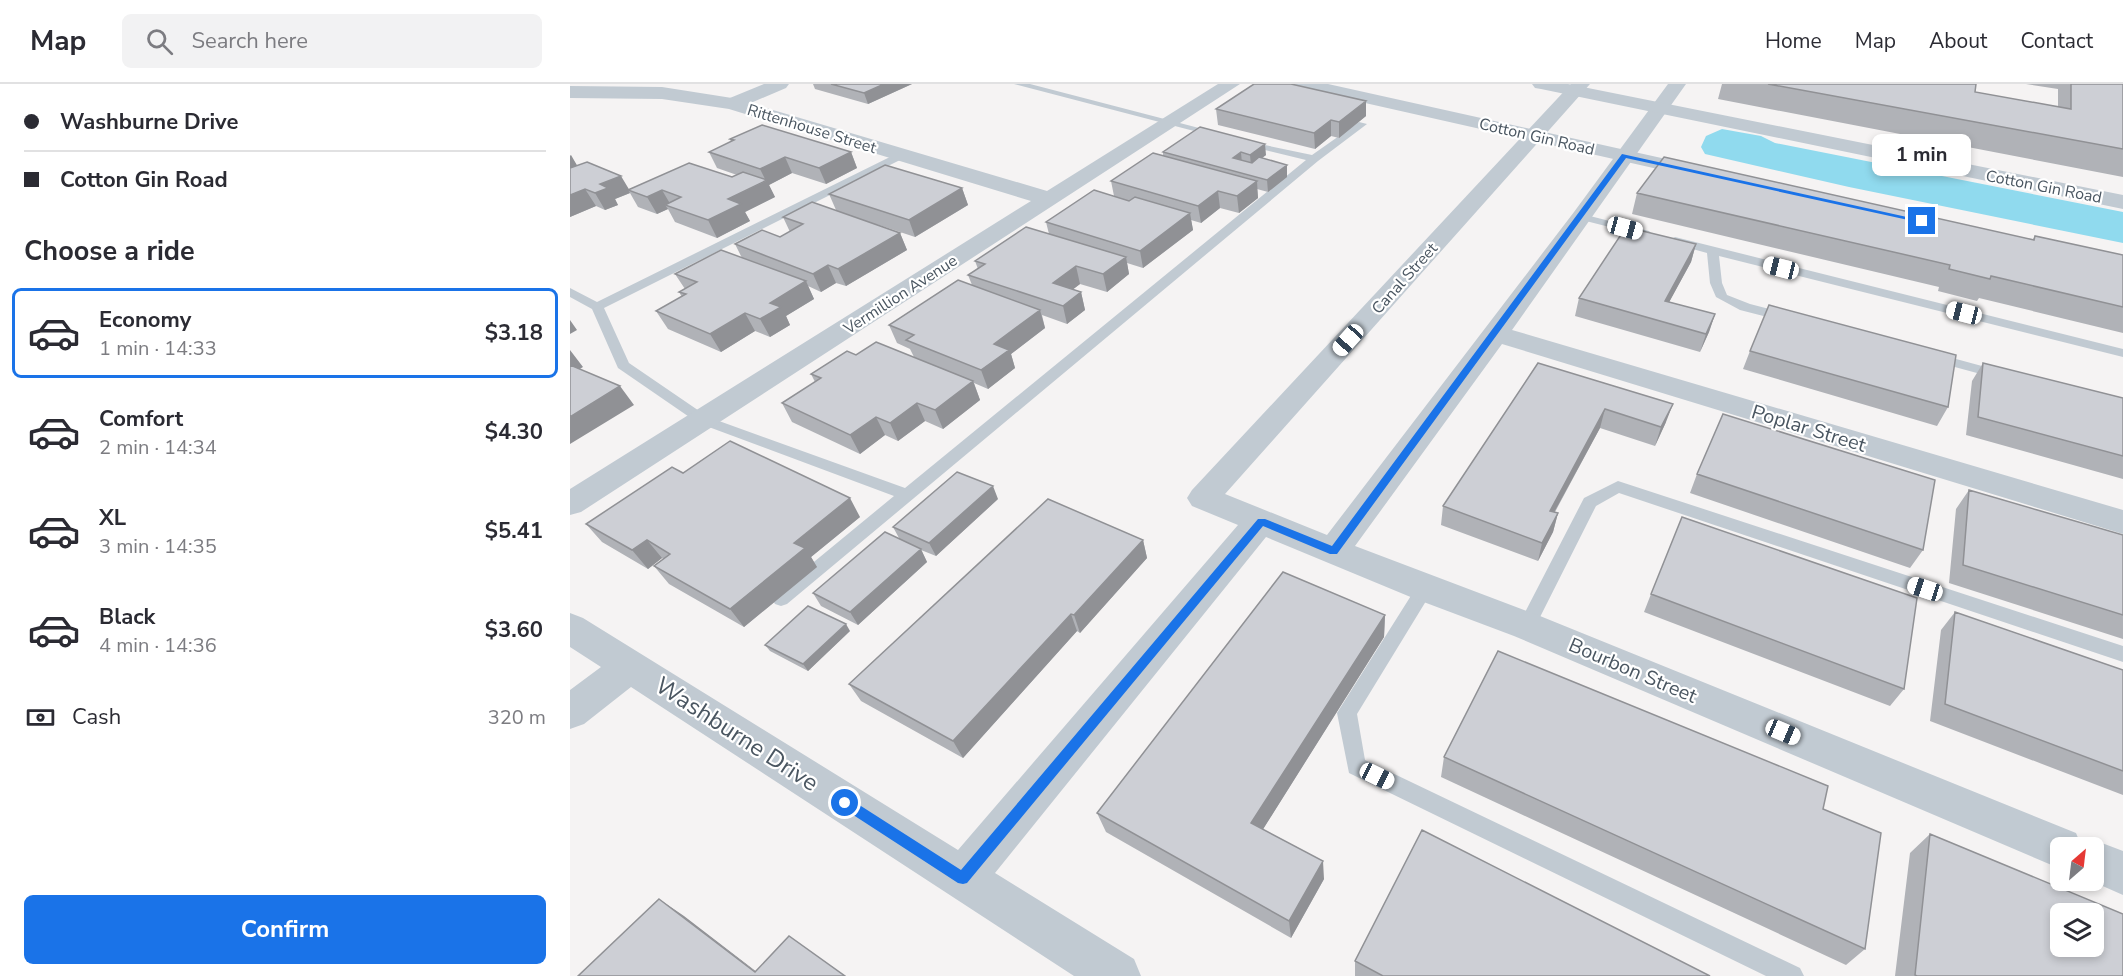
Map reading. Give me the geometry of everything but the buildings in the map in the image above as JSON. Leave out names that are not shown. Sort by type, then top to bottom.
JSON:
[{"type":"street","points":[[732,104],[780,84]]},
{"type":"street","name":"Vermillion Avenue","points":[[570,504],[1231,84]]},
{"type":"street","name":"Cotton Gin Road","points":[[1303,84],[1723,177]]},
{"type":"street","name":"Cotton Gin Road","points":[[1541,84],[1578,87],[1659,108],[2123,202]]},
{"type":"street","points":[[1334,551],[1677,84]]},
{"type":"street","name":"Canal Street","points":[[1203,498],[1578,87]]},
{"type":"street","name":"Rittenhouse Street","points":[[570,92],[662,93],[732,104],[1049,199]]},
{"type":"street","name":"Poplar Street","points":[[1495,333],[2123,522]]},
{"type":"street","name":"Bourbon Street","points":[[1203,498],[1425,588],[1527,626],[2050,843]]},
{"type":"street","points":[[963,878],[1262,521]]},
{"type":"street","name":"Washburne Drive","points":[[570,628],[1117,976]]},
{"type":"street","points":[[570,712],[630,666]]},
{"type":"street","points":[[2104,865],[2123,873]]},
{"type":"lane","points":[[1019,84],[1225,136]]},
{"type":"lane","points":[[781,599],[1314,159],[1362,124]]},
{"type":"lane","points":[[1236,139],[1314,159]]},
{"type":"lane","points":[[597,307],[902,155]]},
{"type":"lane","points":[[1581,217],[2123,353]]},
{"type":"lane","points":[[1713,251],[1716,283],[1722,297],[1745,307],[1802,322]]},
{"type":"lane","points":[[570,292],[597,307],[623,365],[703,420],[907,495]]},
{"type":"lane","points":[[1917,353],[2008,377]]},
{"type":"lane","points":[[1527,626],[1590,502],[1618,487],[2123,654]]},
{"type":"lane","points":[[1425,588],[1347,713],[1356,766],[1792,976]]},
{"type":"water","points":[[1722,129],[1761,136],[1775,143],[2123,212],[2123,243],[1849,187],[1705,154],[1701,147],[1706,136]]},
{"type":"route","points":[[845,803],[963,878],[1262,521],[1334,551],[1624,156],[1922,221]]}]
